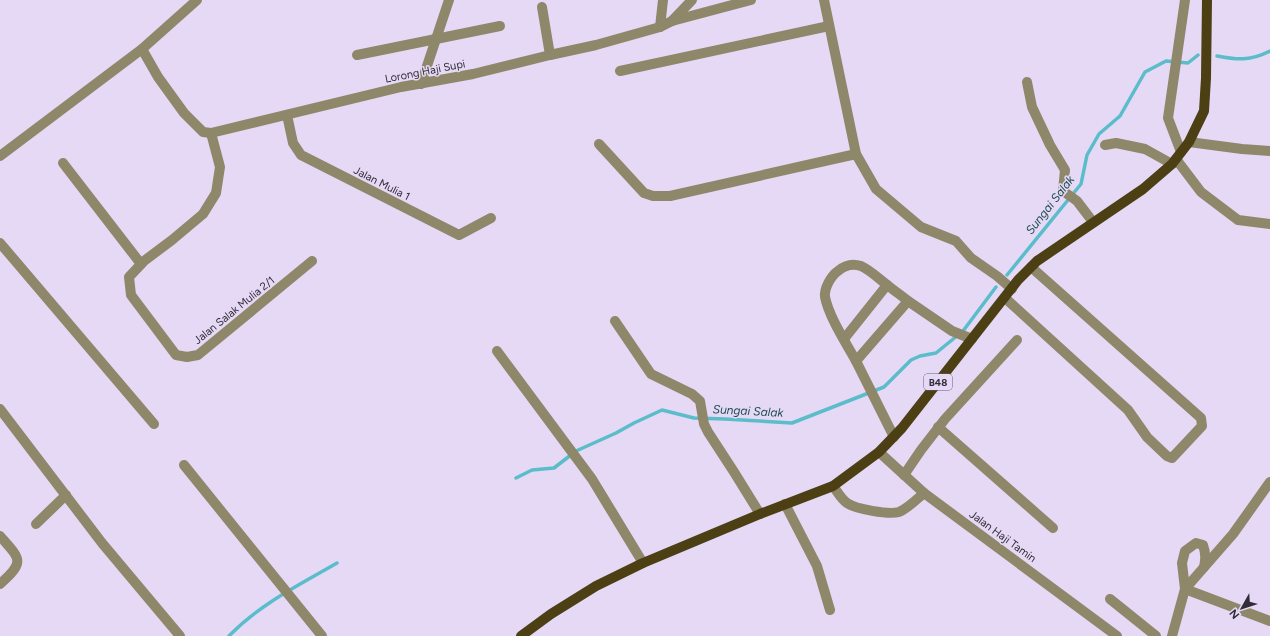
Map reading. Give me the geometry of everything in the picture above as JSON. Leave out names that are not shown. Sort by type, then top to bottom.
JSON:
[{"type":"main road","name":"B48","points":[[521,636],[551,614],[596,586],[643,563],[760,514],[833,486],[879,452],[894,437],[969,338],[1037,261],[1142,188],[1176,158],[1189,142],[1204,111],[1207,0]]},
{"type":"street","points":[[0,156],[142,49],[197,0]]},
{"type":"street","points":[[421,84],[448,0]]},
{"type":"street","points":[[660,27],[663,0]]},
{"type":"street","points":[[672,21],[692,0]]},
{"type":"street","name":"Lorong Haji Supi","points":[[211,133],[401,87],[473,74],[596,45],[660,27],[672,21],[751,0]]},
{"type":"street","points":[[824,0],[856,154],[876,190],[921,227],[956,241],[971,258],[997,276],[1012,289]]},
{"type":"street","points":[[1185,0],[1175,78],[1168,118],[1176,158],[1201,192],[1238,220],[1270,224]]},
{"type":"street","points":[[542,7],[550,55]]},
{"type":"street","points":[[357,55],[500,26]]},
{"type":"street","points":[[620,71],[830,26]]},
{"type":"street","points":[[142,49],[158,77],[184,112],[203,132],[211,133]]},
{"type":"street","points":[[1027,82],[1032,107],[1050,145],[1065,170],[1063,191],[1077,201],[1093,222]]},
{"type":"street","name":"Jalan Mulia 1","points":[[287,114],[293,143],[301,155],[459,235],[491,218]]},
{"type":"street","name":"Jalan Salak Mulia 2/1","points":[[211,133],[220,167],[216,193],[203,214],[141,264],[129,277],[131,295],[176,355],[187,358],[198,355],[312,261]]},
{"type":"street","points":[[1189,142],[1270,151]]},
{"type":"street","points":[[1105,145],[1116,143],[1145,149],[1176,158]]},
{"type":"street","points":[[599,144],[644,193],[653,196],[670,196],[856,154]]},
{"type":"street","points":[[63,163],[141,264]]},
{"type":"street","points":[[0,243],[154,424]]},
{"type":"street","points":[[894,437],[830,312],[825,297],[826,290],[835,273],[843,267],[851,264],[860,266],[868,270],[908,301],[952,330],[969,338]]},
{"type":"street","points":[[1005,298],[1128,410],[1147,437],[1167,456],[1172,458],[1202,426],[1201,418],[1031,267]]},
{"type":"street","points":[[844,339],[887,285]]},
{"type":"street","points":[[856,361],[908,301]]},
{"type":"street","points":[[615,321],[651,374],[692,394],[700,401],[704,424],[760,514]]},
{"type":"street","points":[[904,475],[938,427],[1017,340]]},
{"type":"street","points":[[497,351],[592,479],[643,563]]},
{"type":"street","points":[[0,409],[102,543],[180,636]]},
{"type":"street","points":[[938,427],[1053,528]]},
{"type":"street","name":"Jalan Haji Tamin","points":[[879,452],[924,494],[1117,636]]},
{"type":"street","points":[[184,465],[322,636]]},
{"type":"street","points":[[1185,589],[1233,534],[1270,482]]},
{"type":"street","points":[[833,486],[846,502],[853,507],[896,513],[904,510],[924,494]]},
{"type":"street","points":[[36,524],[66,495]]},
{"type":"street","points":[[785,504],[817,566],[830,610]]},
{"type":"street","points":[[0,536],[14,552],[18,561],[12,573],[0,584]]},
{"type":"street","points":[[1172,636],[1185,589],[1182,563],[1185,551],[1196,543],[1203,545],[1205,550],[1206,558],[1204,567]]},
{"type":"street","points":[[1185,589],[1270,621]]},
{"type":"street","points":[[1110,599],[1156,636]]},
{"type":"waterway","name":"Sungai Salak","points":[[1217,56],[1244,59],[1256,57],[1270,51]]},
{"type":"waterway","name":"Sungai Salak","points":[[1007,275],[1081,184],[1087,155],[1099,134],[1120,116],[1145,72],[1166,61],[1188,63],[1198,55]]},
{"type":"waterway","name":"Sungai Salak","points":[[516,478],[532,470],[554,468],[576,451],[662,410],[694,418],[792,423],[884,387],[911,360],[920,356],[936,353],[963,331],[996,287]]},
{"type":"waterway","points":[[229,636],[254,614],[267,605],[294,587],[337,563]]}]
